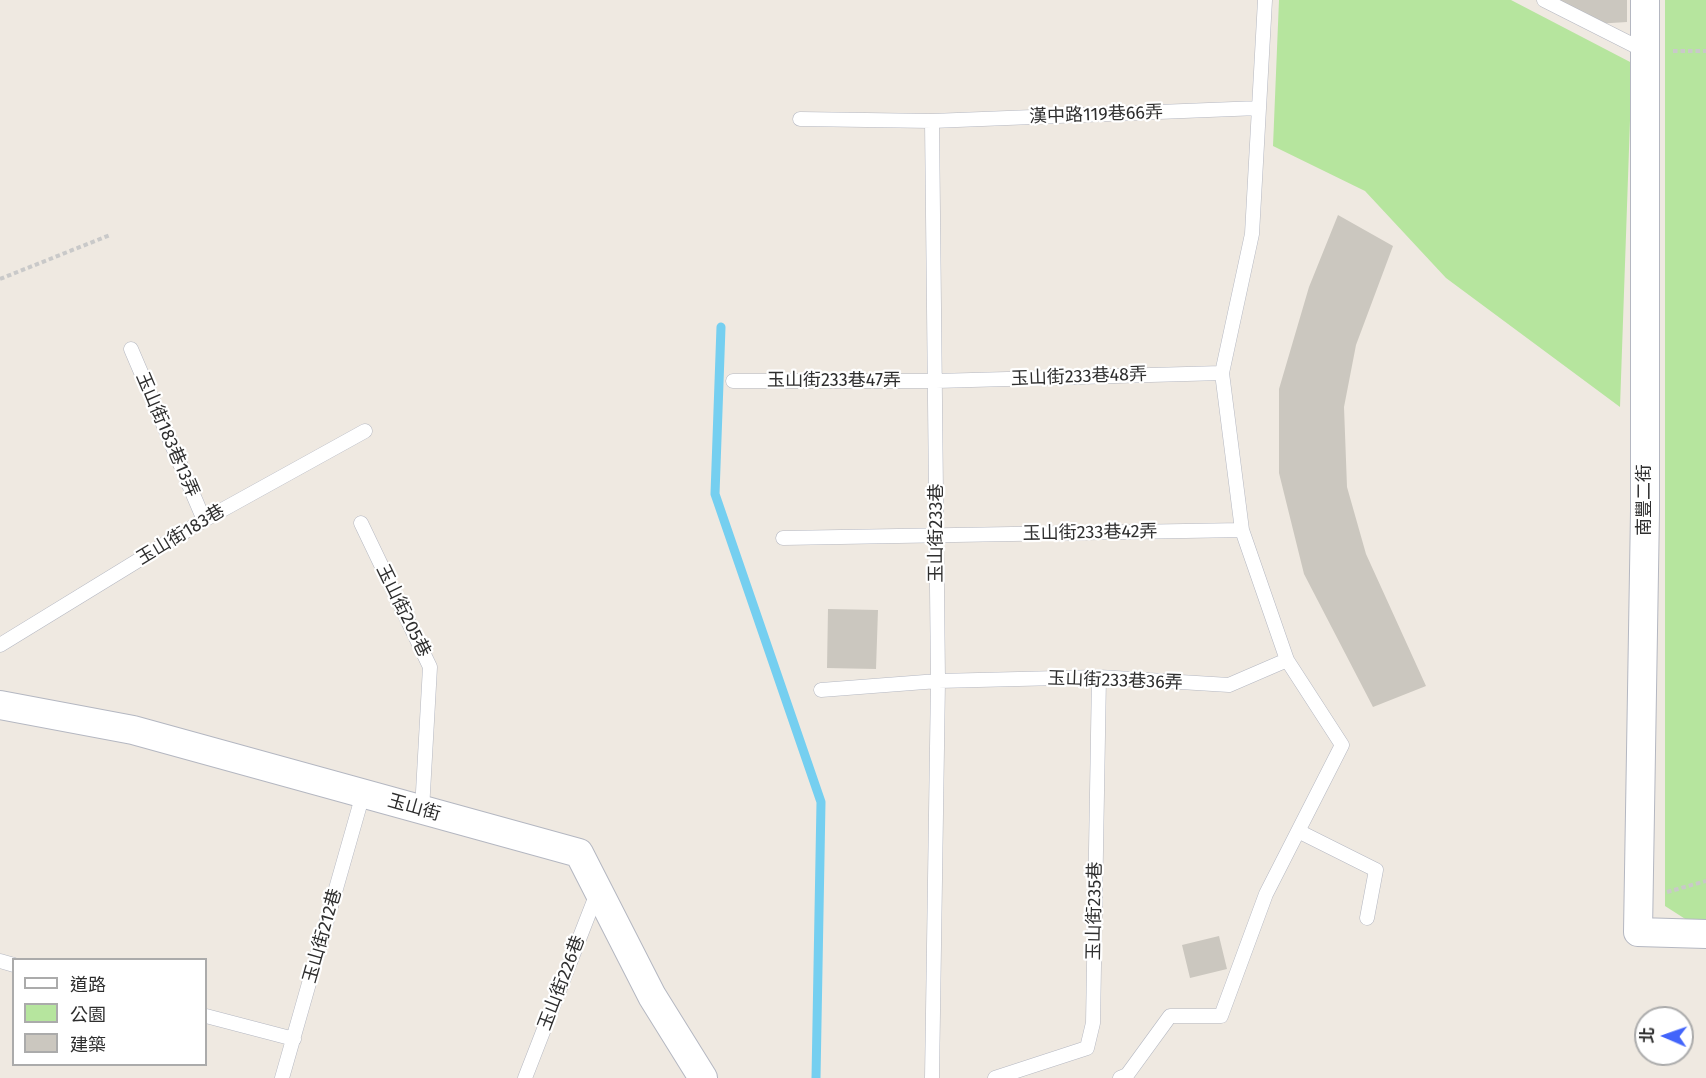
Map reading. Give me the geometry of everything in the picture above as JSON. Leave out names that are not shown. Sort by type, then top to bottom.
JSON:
[{"type":"street","name":"南豐二街","points":[[1645,0],[1645,511],[1638,932],[1706,934]]},
{"type":"street","name":"玉山街","points":[[0,705],[133,730],[579,853],[652,996],[703,1078]]},
{"type":"lane","points":[[1120,1078],[1127,1075],[1170,1016],[1221,1016],[1266,894],[1300,832],[1342,745],[1287,660],[1242,530],[1222,373],[1251,234],[1265,0]]},
{"type":"lane","points":[[1544,0],[1645,51]]},
{"type":"lane","name":"漢中路119巷66弄","points":[[932,121],[1259,108]]},
{"type":"lane","points":[[800,119],[932,121]]},
{"type":"lane","name":"玉山街233巷","points":[[932,121],[938,681],[932,1078]]},
{"type":"lane","name":"玉山街183巷13弄","points":[[131,349],[204,520]]},
{"type":"lane","name":"玉山街233巷48弄","points":[[936,381],[1222,373]]},
{"type":"lane","name":"玉山街233巷47弄","points":[[733,381],[936,381]]},
{"type":"lane","name":"玉山街183巷","points":[[0,645],[204,520],[365,431]]},
{"type":"lane","name":"玉山街205巷","points":[[361,523],[430,667],[422,810]]},
{"type":"lane","name":"玉山街233巷42弄","points":[[783,538],[1242,530]]},
{"type":"lane","name":"玉山街233巷36弄","points":[[821,690],[938,681],[1099,677],[1229,686],[1287,660]]},
{"type":"lane","name":"玉山街235巷","points":[[995,1078],[1087,1048],[1093,1023],[1099,677]]},
{"type":"lane","name":"玉山街212巷","points":[[282,1078],[363,794]]},
{"type":"lane","points":[[1300,832],[1376,870],[1367,918]]},
{"type":"lane","name":"玉山街226巷","points":[[525,1078],[598,889]]},
{"type":"lane","points":[[207,1016],[294,1039]]},
{"type":"path","points":[[0,279],[110,235]]},
{"type":"path","points":[[1638,899],[1706,881]]},
{"type":"green space","points":[[1279,0],[1511,0],[1632,63],[1620,407],[1446,278],[1365,191],[1273,146]]},
{"type":"green space","points":[[1665,0],[1706,0],[1706,922],[1690,922],[1665,906]]},
{"type":"building","points":[[1556,0],[1627,0],[1627,22],[1595,24]]},
{"type":"building","points":[[1338,215],[1393,246],[1356,345],[1344,407],[1347,487],[1366,554],[1426,686],[1373,707],[1304,574],[1279,473],[1279,389],[1309,287]]},
{"type":"building","points":[[828,609],[878,610],[876,669],[827,668]]},
{"type":"building","points":[[1219,936],[1227,969],[1190,978],[1182,945]]},
{"type":"waterway","points":[[721,327],[715,494],[821,802],[816,1078]]}]
